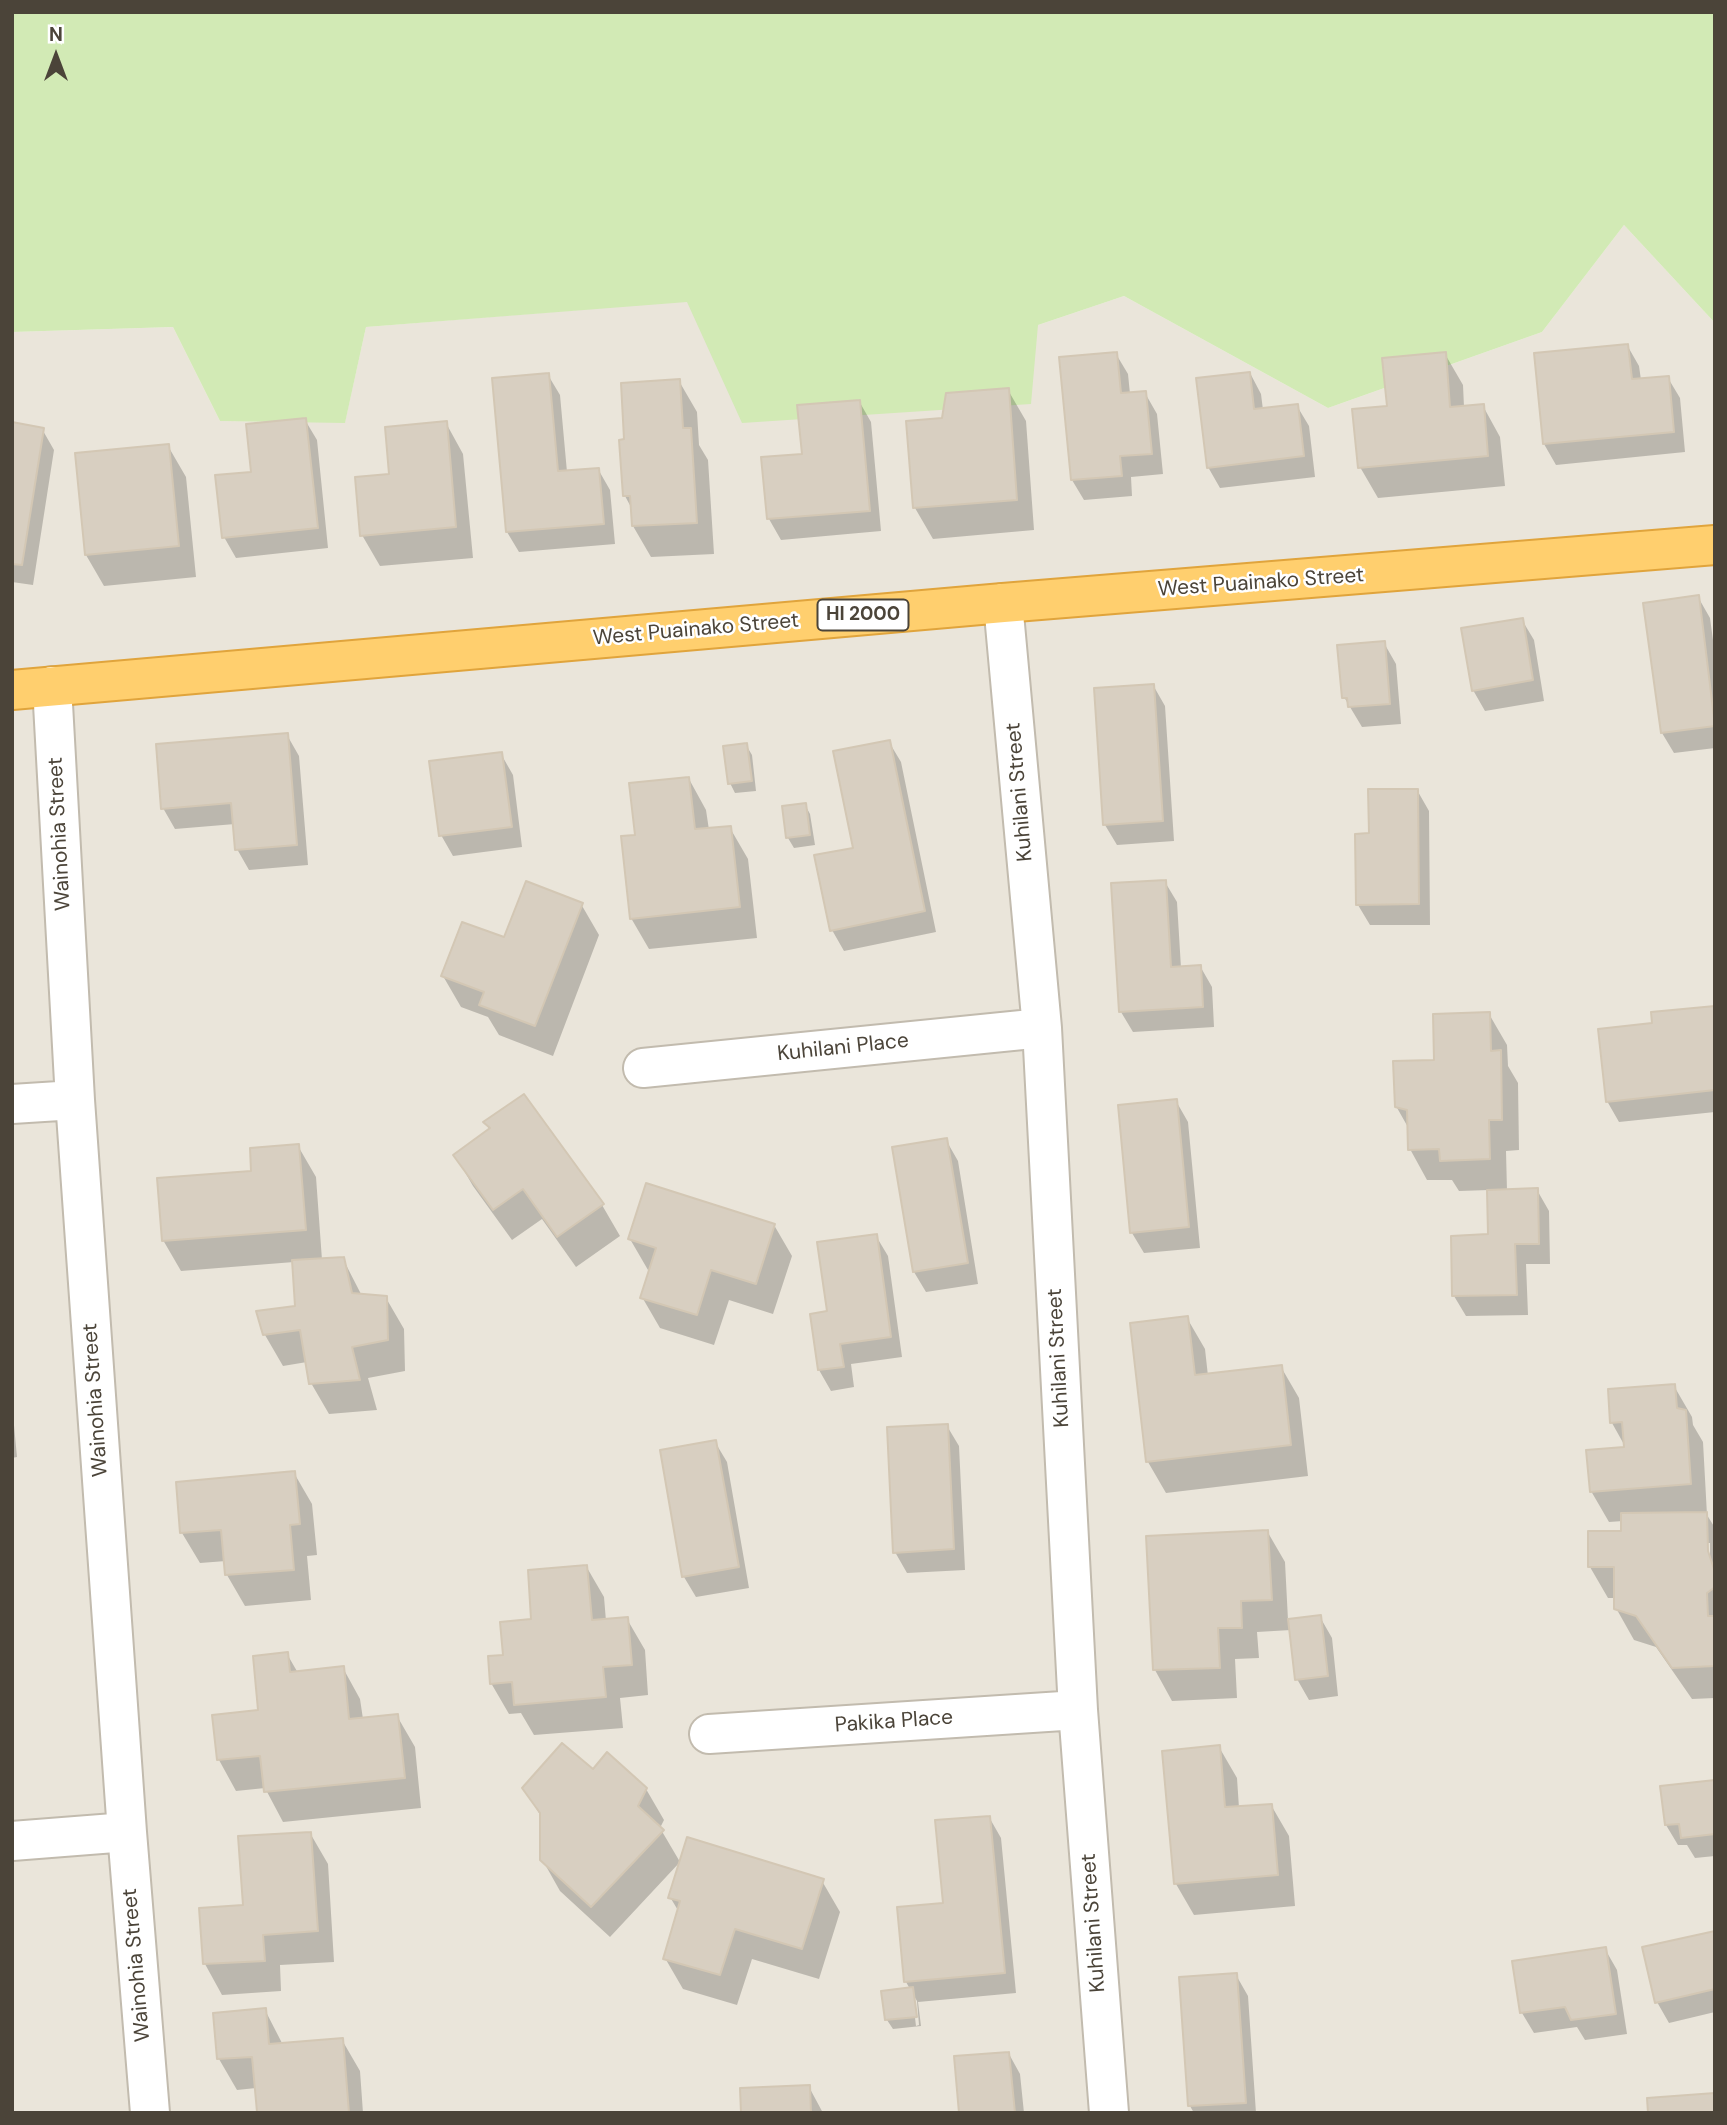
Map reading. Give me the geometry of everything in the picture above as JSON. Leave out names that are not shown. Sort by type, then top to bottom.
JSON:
[{"type":"highway","name":"West Puainako Street","points":[[12,690],[1003,603],[1715,545]]},
{"type":"street","name":"Kuhilani Street","points":[[1003,603],[1042,1028],[1078,1710],[1109,2113]]},
{"type":"street","name":"Wainohia Street","points":[[52,686],[75,1100],[127,1832],[150,2113]]},
{"type":"street","name":"Kuhilani Place","points":[[643,1068],[1042,1028]]},
{"type":"street","points":[[12,1104],[75,1100]]},
{"type":"street","name":"Pakika Place","points":[[709,1734],[1078,1710]]},
{"type":"street","points":[[12,1841],[127,1832]]},
{"type":"shaded area","points":[[1624,225],[1715,323],[1715,2113],[12,2113],[12,332],[173,327],[220,421],[345,422],[366,327],[688,301],[1038,325],[1124,296],[1328,408],[1542,332]]},
{"type":"green space","points":[[12,12],[1715,12],[1715,323],[1624,225],[1542,332],[1328,408],[1124,296],[1038,325],[1031,404],[742,423],[687,302],[366,327],[345,423],[220,421],[173,327],[12,332]]},
{"type":"building","points":[[1628,344],[1632,379],[1669,376],[1674,432],[1543,444],[1534,353]]},
{"type":"building","points":[[1117,352],[1121,393],[1146,391],[1152,454],[1120,456],[1122,476],[1071,480],[1059,357]]},
{"type":"building","points":[[1446,352],[1450,407],[1484,404],[1488,456],[1358,468],[1352,409],[1387,406],[1382,358]]},
{"type":"building","points":[[1250,372],[1254,409],[1298,404],[1304,456],[1207,468],[1196,378]]},
{"type":"building","points":[[549,373],[558,471],[599,468],[604,524],[506,532],[492,378]]},
{"type":"building","points":[[680,379],[683,428],[691,428],[697,523],[632,526],[630,496],[623,496],[619,440],[624,439],[621,383]]},
{"type":"building","points":[[1009,388],[1017,500],[913,508],[906,421],[942,418],[946,393]]},
{"type":"building","points":[[860,400],[870,511],[767,519],[761,457],[802,454],[797,405]]},
{"type":"building","points":[[306,418],[318,528],[222,538],[215,475],[251,472],[246,424]]},
{"type":"building","points":[[447,421],[456,527],[360,536],[355,477],[389,474],[385,427]]},
{"type":"building","points":[[12,422],[44,428],[22,565],[12,564]]},
{"type":"building","points":[[169,444],[179,546],[85,555],[75,453]]},
{"type":"building","points":[[1699,595],[1715,726],[1661,733],[1643,603]]},
{"type":"building","points":[[1523,618],[1533,680],[1472,691],[1461,628]]},
{"type":"building","points":[[1385,641],[1390,704],[1348,707],[1347,698],[1342,698],[1337,645]]},
{"type":"building","points":[[1154,684],[1163,821],[1103,825],[1094,688]]},
{"type":"building","points":[[288,733],[297,845],[235,850],[231,803],[161,809],[156,744]]},
{"type":"building","points":[[890,740],[925,911],[830,931],[814,855],[853,848],[833,751]]},
{"type":"building","points":[[747,743],[752,781],[728,784],[723,746]]},
{"type":"building","points":[[502,752],[512,827],[439,836],[429,761]]},
{"type":"building","points":[[689,777],[695,829],[731,826],[740,907],[630,919],[621,836],[635,835],[629,783]]},
{"type":"building","points":[[1368,789],[1418,789],[1419,904],[1356,905],[1355,834],[1369,833]]},
{"type":"building","points":[[806,803],[810,835],[786,838],[782,806]]},
{"type":"building","points":[[1166,880],[1171,967],[1201,965],[1203,1007],[1119,1012],[1111,883]]},
{"type":"building","points":[[526,881],[583,903],[535,1026],[479,1005],[484,992],[441,976],[462,922],[504,937]]},
{"type":"building","points":[[1715,1006],[1715,1090],[1606,1102],[1598,1029],[1652,1023],[1651,1012]]},
{"type":"building","points":[[1490,1012],[1491,1051],[1501,1050],[1502,1120],[1489,1120],[1490,1159],[1440,1161],[1439,1149],[1408,1150],[1407,1110],[1395,1107],[1393,1061],[1434,1060],[1433,1014]]},
{"type":"building","points":[[524,1094],[604,1204],[557,1237],[523,1189],[493,1210],[453,1155],[490,1128],[483,1122]]},
{"type":"building","points":[[1177,1099],[1189,1227],[1130,1233],[1118,1105]]},
{"type":"building","points":[[947,1138],[968,1263],[913,1272],[892,1147]]},
{"type":"building","points":[[299,1144],[306,1230],[162,1241],[157,1178],[251,1171],[250,1148]]},
{"type":"building","points":[[646,1183],[775,1224],[756,1284],[711,1270],[697,1315],[640,1298],[656,1248],[628,1239]]},
{"type":"building","points":[[1538,1188],[1539,1244],[1515,1244],[1517,1295],[1452,1296],[1451,1236],[1488,1234],[1487,1190]]},
{"type":"building","points":[[877,1234],[891,1337],[840,1344],[844,1367],[818,1370],[810,1314],[827,1311],[817,1242]]},
{"type":"building","points":[[344,1257],[352,1293],[387,1296],[388,1340],[352,1347],[360,1380],[309,1384],[300,1330],[263,1335],[256,1311],[295,1306],[292,1260]]},
{"type":"building","points":[[1188,1316],[1195,1375],[1282,1365],[1291,1445],[1146,1462],[1130,1323]]},
{"type":"building","points":[[1675,1384],[1677,1408],[1686,1410],[1691,1484],[1590,1492],[1586,1450],[1624,1447],[1622,1422],[1610,1423],[1608,1389]]},
{"type":"building","points":[[948,1424],[954,1549],[893,1553],[887,1427]]},
{"type":"building","points":[[716,1440],[739,1567],[682,1577],[660,1450]]},
{"type":"building","points":[[295,1471],[300,1524],[290,1525],[294,1570],[225,1575],[221,1530],[180,1533],[176,1482]]},
{"type":"building","points":[[1707,1512],[1708,1551],[1715,1572],[1715,1587],[1707,1593],[1708,1616],[1715,1616],[1715,1666],[1672,1668],[1636,1616],[1614,1609],[1614,1567],[1588,1567],[1588,1531],[1621,1531],[1621,1513]]},
{"type":"building","points":[[1268,1530],[1272,1600],[1241,1601],[1242,1628],[1218,1628],[1220,1668],[1153,1670],[1146,1536]]},
{"type":"building","points":[[587,1565],[592,1620],[628,1617],[632,1665],[603,1667],[606,1697],[514,1705],[512,1682],[490,1684],[488,1656],[503,1655],[500,1622],[531,1619],[528,1570]]},
{"type":"building","points":[[1321,1615],[1328,1676],[1295,1680],[1288,1619]]},
{"type":"building","points":[[288,1652],[290,1672],[344,1666],[349,1719],[398,1714],[405,1778],[264,1792],[260,1756],[217,1760],[212,1715],[258,1710],[253,1656]]},
{"type":"building","points":[[562,1743],[593,1769],[607,1752],[647,1788],[638,1806],[664,1830],[591,1907],[540,1860],[540,1813],[522,1788]]},
{"type":"building","points":[[1220,1745],[1225,1807],[1272,1804],[1278,1875],[1174,1884],[1162,1751]]},
{"type":"building","points":[[1715,1780],[1715,1834],[1681,1838],[1679,1824],[1665,1825],[1660,1786]]},
{"type":"building","points":[[990,1816],[1005,1973],[904,1982],[897,1907],[943,1903],[935,1820]]},
{"type":"building","points":[[311,1832],[318,1931],[263,1935],[265,1961],[203,1964],[199,1908],[243,1905],[238,1836]]},
{"type":"building","points":[[687,1837],[824,1879],[802,1949],[735,1929],[720,1975],[663,1959],[680,1901],[668,1898]]},
{"type":"building","points":[[1715,1931],[1715,1989],[1655,2003],[1642,1947]]},
{"type":"building","points":[[1606,1947],[1616,2014],[1571,2020],[1565,2007],[1520,2013],[1512,1961]]},
{"type":"building","points":[[1237,1973],[1246,2103],[1188,2106],[1179,1977]]},
{"type":"building","points":[[913,1987],[917,2017],[885,2020],[881,1991]]},
{"type":"building","points":[[266,2008],[269,2044],[343,2038],[349,2113],[248,2113],[257,2112],[252,2057],[217,2059],[213,2013]]},
{"type":"building","points":[[1009,2052],[1015,2113],[959,2113],[954,2056]]},
{"type":"building","points":[[810,2085],[811,2113],[741,2113],[740,2088]]},
{"type":"building","points":[[1715,2093],[1715,2113],[1648,2113],[1647,2098]]}]
